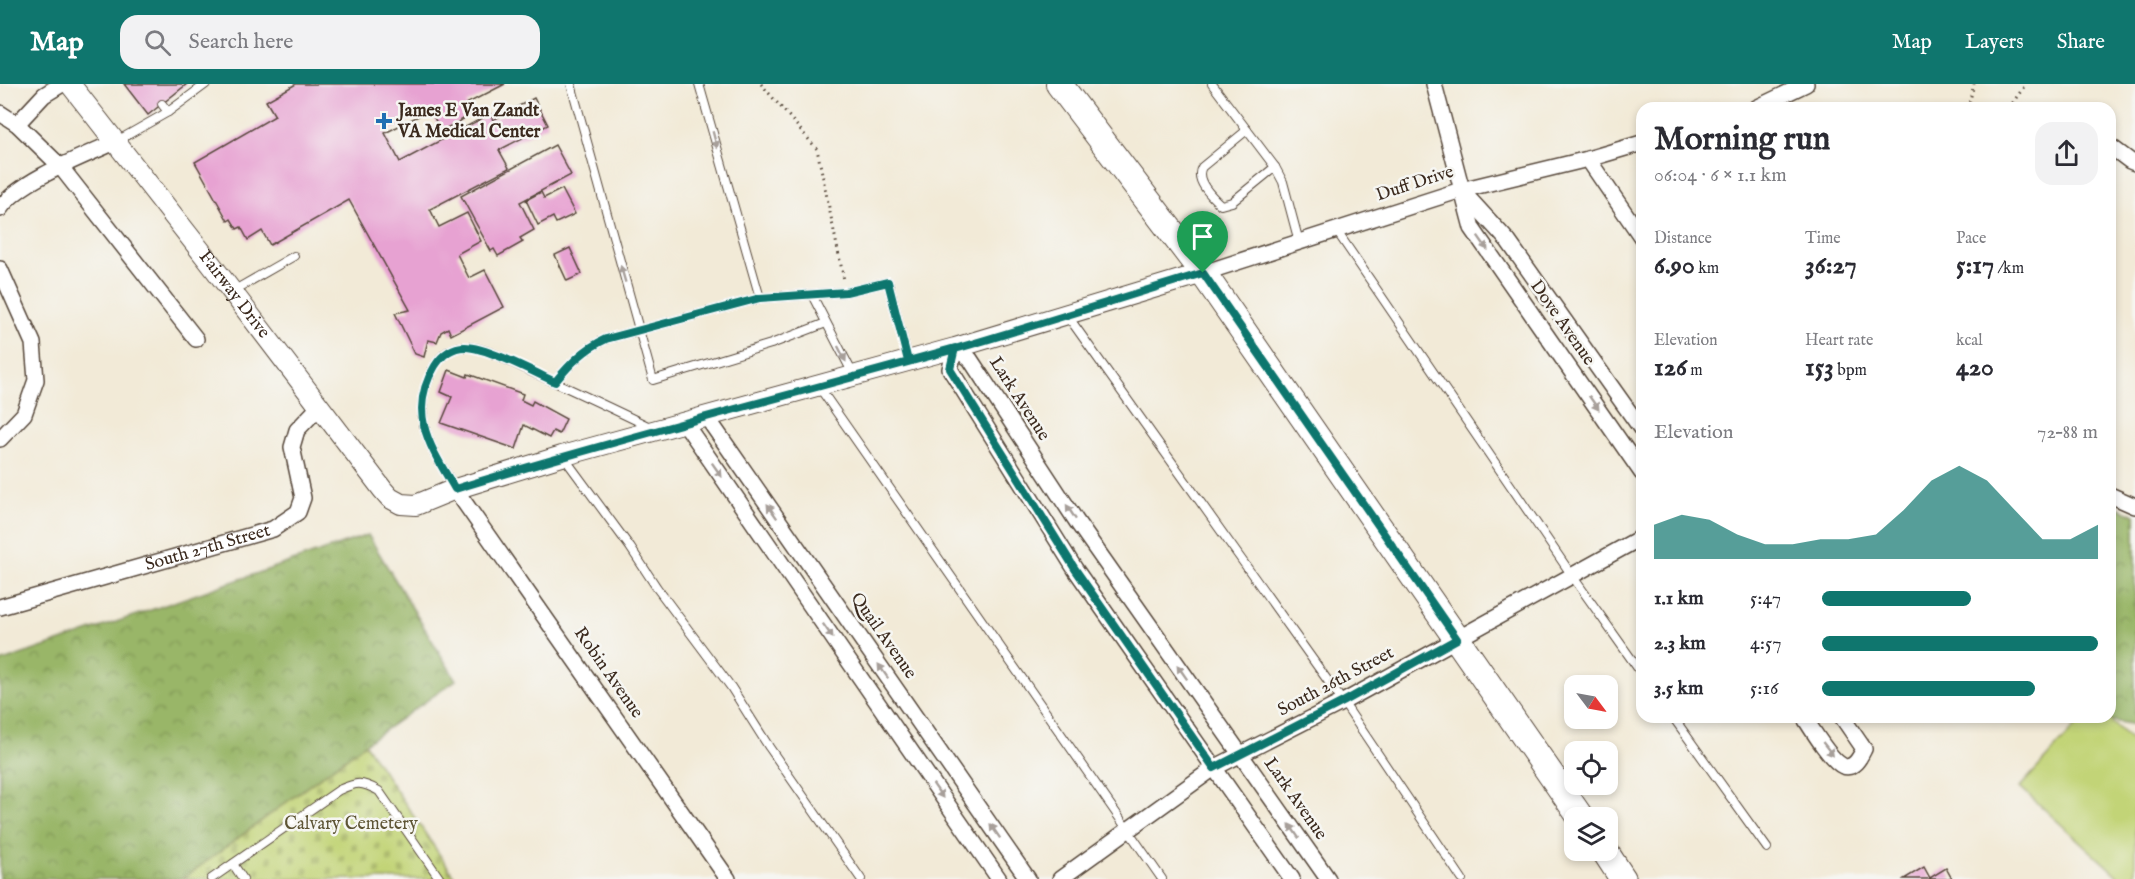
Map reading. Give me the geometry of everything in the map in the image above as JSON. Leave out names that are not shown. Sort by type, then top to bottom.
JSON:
[{"type":"main road","points":[[1059,84],[1203,273],[1573,807]]},
{"type":"main road","points":[[1611,861],[1623,879]]},
{"type":"street","points":[[17,124],[44,95],[62,84]]},
{"type":"street","name":"Fairway Drive","points":[[70,84],[382,490],[401,504],[416,505],[455,489]]},
{"type":"street","name":"Dove Avenue","points":[[1434,84],[1472,228],[1636,464]]},
{"type":"street","points":[[1768,102],[1806,84]]},
{"type":"street","points":[[0,113],[17,124],[60,166],[196,339]]},
{"type":"street","points":[[0,209],[7,199],[60,166],[115,142]]},
{"type":"street","name":"Duff Drive","points":[[1203,273],[1461,189],[1588,159],[1636,145]]},
{"type":"street","points":[[2116,150],[2135,163]]},
{"type":"street","points":[[1588,159],[1636,229]]},
{"type":"street","name":"Dove Avenue","points":[[1461,189],[1508,241],[1636,422]]},
{"type":"street","points":[[0,270],[6,295],[33,343],[36,380],[24,414],[0,439]]},
{"type":"street","points":[[455,489],[562,456],[955,348],[1203,273]]},
{"type":"street","points":[[955,348],[950,369],[1075,569],[1292,879]]},
{"type":"street","name":"Lark Avenue","points":[[955,348],[970,359],[1077,522],[1328,879]]},
{"type":"street","name":"South 27th Street","points":[[0,607],[273,529],[298,512],[303,498],[292,447],[297,430],[319,407]]},
{"type":"street","name":"Quail Avenue","points":[[706,416],[1028,879]]},
{"type":"street","points":[[684,422],[999,879]]},
{"type":"street","name":"Robin Avenue","points":[[455,489],[728,879]]},
{"type":"street","points":[[2116,498],[2135,506]]},
{"type":"street","name":"South 26th Street","points":[[1060,879],[1214,768],[1343,702],[1636,540]]},
{"type":"street","points":[[1808,723],[1835,759],[1843,766],[1850,766],[1859,760],[1864,749],[1846,723]]},
{"type":"street","points":[[911,752],[930,738]]},
{"type":"lane","points":[[115,142],[168,112],[206,84]]},
{"type":"lane","points":[[570,84],[653,380],[771,344],[826,322]]},
{"type":"lane","points":[[699,84],[760,298]]},
{"type":"lane","points":[[1212,84],[1275,166],[1283,182],[1299,242]]},
{"type":"lane","points":[[162,104],[168,112]]},
{"type":"lane","points":[[1247,130],[1202,167],[1200,181],[1216,201],[1225,205],[1232,202],[1275,166]]},
{"type":"lane","points":[[1336,230],[1636,666]]},
{"type":"lane","points":[[231,291],[294,256]]},
{"type":"lane","points":[[555,382],[572,362],[606,339],[760,298],[846,292],[888,282],[908,361]]},
{"type":"lane","points":[[812,295],[854,376]]},
{"type":"lane","points":[[1067,315],[1343,702],[1462,879]]},
{"type":"lane","points":[[455,489],[429,445],[422,418],[423,394],[428,380],[441,358],[455,348],[475,348],[503,358],[656,430]]},
{"type":"lane","points":[[818,386],[1162,879]]},
{"type":"lane","points":[[562,456],[731,687],[769,747],[861,879]]},
{"type":"lane","points":[[1677,723],[1767,848]]},
{"type":"lane","points":[[211,879],[339,790],[354,783],[366,784],[379,791],[440,879]]},
{"type":"lane","points":[[233,864],[243,879]]},
{"type":"path","points":[[761,84],[818,148],[846,292]]},
{"type":"path","points":[[1970,102],[1974,84]]},
{"type":"path","points":[[2013,102],[2026,84]]},
{"type":"green space","points":[[2116,506],[2135,515],[2135,725],[2116,721]]},
{"type":"green space","points":[[368,535],[456,680],[365,744],[183,879],[0,879],[0,662]]},
{"type":"green space","points":[[2079,723],[2113,723],[2135,743],[2135,879],[2121,879],[2020,787]]},
{"type":"green space","name":"Calvary Cemetery","points":[[365,744],[456,879],[183,879]]},
{"type":"building","points":[[124,84],[187,84],[148,115]]},
{"type":"building","points":[[296,84],[505,84],[466,104],[471,115],[441,131],[430,110],[385,133],[400,162],[490,114],[493,120],[534,98],[548,125],[499,150],[509,168],[430,209],[439,227],[467,213],[481,241],[457,254],[469,278],[485,270],[504,307],[451,335],[448,328],[441,332],[437,342],[428,340],[424,357],[415,354],[395,313],[410,310],[349,200],[270,245],[262,231],[248,240],[241,227],[237,229],[231,219],[228,221],[195,162],[275,116],[266,101]]},
{"type":"building","points":[[555,145],[571,175],[520,202],[534,230],[520,238],[523,242],[498,256],[494,249],[491,251],[461,196]]},
{"type":"building","points":[[562,189],[575,214],[556,223],[553,217],[538,225],[526,200],[541,192],[544,198]]},
{"type":"building","points":[[570,248],[582,274],[567,281],[555,255]]},
{"type":"building","points":[[449,370],[467,377],[468,374],[523,394],[521,400],[531,405],[533,401],[566,419],[559,434],[553,431],[549,438],[524,425],[516,449],[441,423],[452,397],[441,392]]},
{"type":"building","points":[[1924,867],[1930,878],[1946,868],[1952,879],[1904,879]]},
{"type":"place","name":"James E Van Zandt VA Medical Center","points":[[384,121]]},
{"type":"route","points":[[1203,273],[955,348],[818,386],[562,456],[455,489],[425,435],[422,418],[423,394],[435,366],[447,352],[455,348],[475,348],[555,382],[582,353],[606,339],[760,298],[846,292],[888,282],[908,361],[955,348],[950,369],[1075,569],[1214,768],[1343,702],[1457,639],[1203,273]]}]
